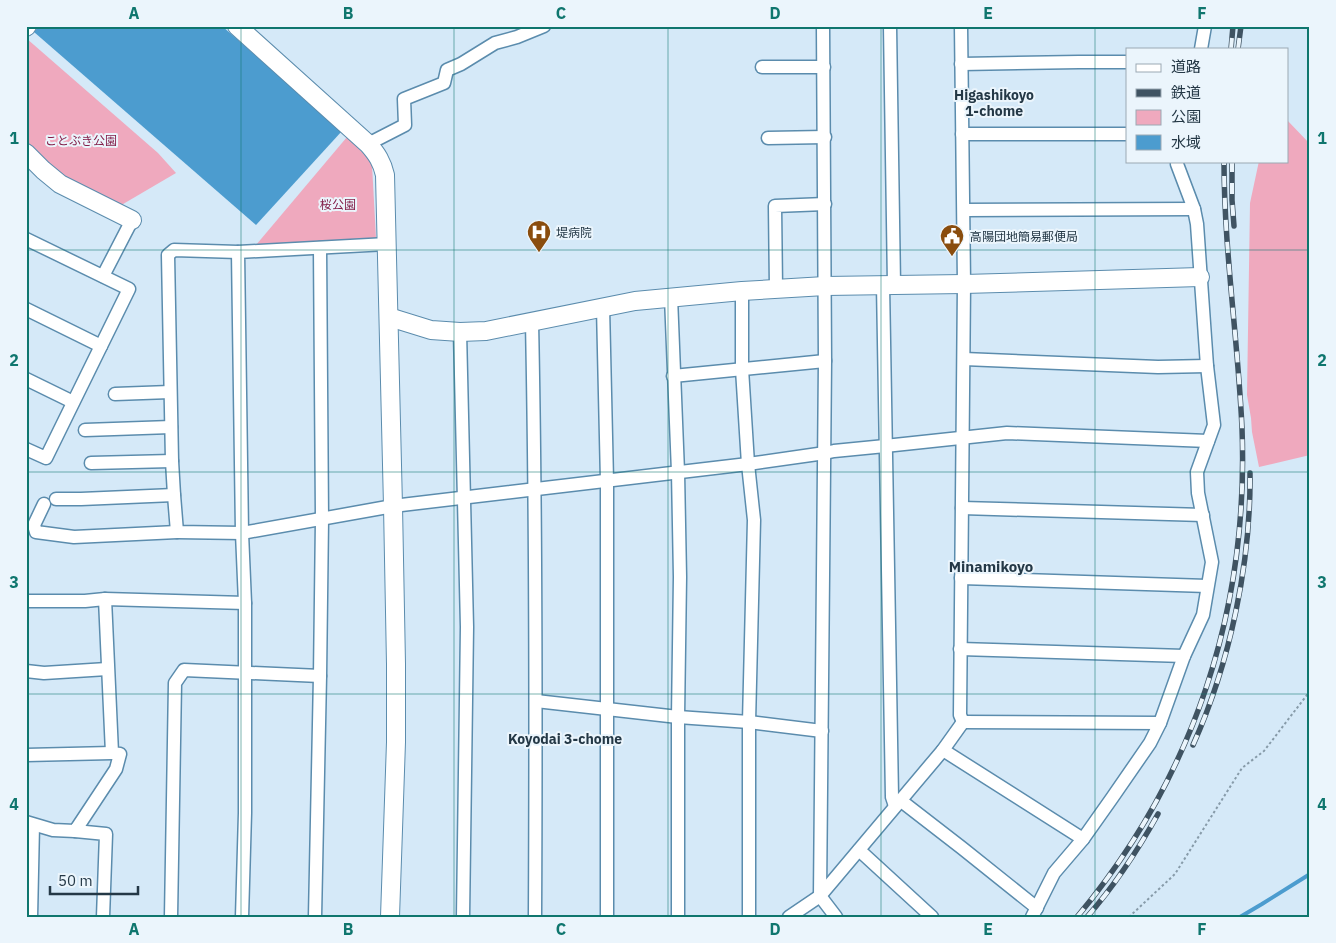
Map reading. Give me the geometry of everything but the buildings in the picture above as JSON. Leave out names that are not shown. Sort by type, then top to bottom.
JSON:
[{"type":"street","points":[[236,26],[368,144],[382,164],[384,175],[393,506],[396,742],[390,917]]},
{"type":"street","points":[[368,144],[405,125],[404,99],[444,82],[447,70],[462,64],[495,43],[517,37],[544,26]]},
{"type":"street","points":[[823,26],[825,453],[820,896],[836,917]]},
{"type":"street","points":[[890,26],[886,446],[892,797],[897,803],[962,848],[1035,913],[1054,874],[1083,839],[1150,743],[1160,723],[1184,656],[1203,615],[1212,562],[1198,493],[1197,472],[1214,424],[1207,366],[1198,224],[1177,162]]},
{"type":"street","points":[[961,26],[964,360],[960,716],[963,722]]},
{"type":"street","points":[[1201,48],[1205,26]]},
{"type":"street","points":[[961,64],[1126,62]]},
{"type":"street","points":[[762,67],[824,67]]},
{"type":"street","points":[[962,134],[1126,134]]},
{"type":"street","points":[[768,138],[825,137]]},
{"type":"street","points":[[28,159],[60,184],[132,220],[103,276]]},
{"type":"street","points":[[776,288],[775,206],[824,204]]},
{"type":"street","points":[[964,210],[1194,208]]},
{"type":"street","points":[[26,239],[129,289],[46,458],[26,449]]},
{"type":"street","points":[[177,532],[172,461],[168,255],[174,250],[238,252],[387,244]]},
{"type":"street","points":[[315,917],[322,520],[320,248]]},
{"type":"street","points":[[238,252],[246,674],[242,917]]},
{"type":"street","points":[[389,318],[431,330],[486,332],[635,301],[742,290],[825,286],[1200,277]]},
{"type":"street","points":[[742,290],[742,369],[748,464],[754,520],[749,722],[749,917]]},
{"type":"street","points":[[671,297],[680,577],[678,917]]},
{"type":"street","points":[[603,307],[607,480],[607,917]]},
{"type":"street","points":[[26,309],[101,346]]},
{"type":"street","points":[[532,322],[535,489],[535,917]]},
{"type":"street","points":[[460,332],[467,627],[464,917]]},
{"type":"street","points":[[964,360],[1158,367],[1207,366]]},
{"type":"street","points":[[673,376],[825,361]]},
{"type":"street","points":[[26,379],[73,402]]},
{"type":"street","points":[[114,394],[170,392]]},
{"type":"street","points":[[85,430],[171,427]]},
{"type":"street","points":[[44,504],[34,525],[36,532],[74,537],[177,532],[242,533],[393,506],[748,464],[834,451],[963,437],[1007,433],[1208,441]]},
{"type":"street","points":[[91,463],[172,461]]},
{"type":"street","points":[[56,499],[174,495]]},
{"type":"street","points":[[962,508],[1203,516]]},
{"type":"street","points":[[961,578],[1207,586]]},
{"type":"street","points":[[26,601],[85,601],[105,598],[245,603]]},
{"type":"street","points":[[105,598],[112,753]]},
{"type":"street","points":[[960,650],[1184,656]]},
{"type":"street","points":[[26,671],[44,673],[107,669]]},
{"type":"street","points":[[171,917],[175,683],[184,670],[320,676]]},
{"type":"street","points":[[536,701],[822,731]]},
{"type":"street","points":[[963,722],[1160,723]]},
{"type":"street","points":[[789,917],[820,896],[943,750],[963,722]]},
{"type":"street","points":[[943,750],[1083,839]]},
{"type":"street","points":[[26,755],[120,754],[116,769],[75,830]]},
{"type":"street","points":[[31,917],[30,824],[53,830],[75,830],[106,834],[103,917]]},
{"type":"street","points":[[859,850],[932,917]]},
{"type":"path","points":[[1129,917],[1175,874],[1242,768],[1264,751],[1310,690]]},
{"type":"green space","name":"ことぶき公園","points":[[26,38],[158,153],[176,173],[118,207],[73,185],[26,145]]},
{"type":"green space","points":[[1288,121],[1310,144],[1310,455],[1259,467],[1247,395],[1250,203],[1259,162],[1288,162]]},
{"type":"green space","name":"桜公園","points":[[347,137],[368,158],[372,165],[376,238],[256,245]]},
{"type":"water","points":[[39,26],[222,26],[342,131],[256,225],[34,32]]},
{"type":"waterway","points":[[1240,917],[1310,874]]},
{"type":"railway","points":[[1231,48],[1233,26]]},
{"type":"railway","points":[[1238,48],[1241,26]]},
{"type":"railway","points":[[1077,917],[1118,863],[1153,807],[1182,749],[1206,688],[1224,626],[1236,562],[1242,496],[1242,428],[1226,228],[1224,162]]},
{"type":"railway","points":[[1232,162],[1234,226]]},
{"type":"railway","points":[[1193,745],[1218,681],[1236,612],[1247,542],[1250,473]]},
{"type":"railway","points":[[1087,917],[1125,867],[1158,814]]},
{"type":"place","name":"堤病院","points":[[539,253]]},
{"type":"place","name":"高陽団地簡易郵便局","points":[[952,257]]},
{"type":"district","name":"Higashikoyo 1-chome","points":[[994,104]]},
{"type":"district","name":"Minamikoyo","points":[[991,566]]},
{"type":"district","name":"Koyodai 3-chome","points":[[565,739]]}]
